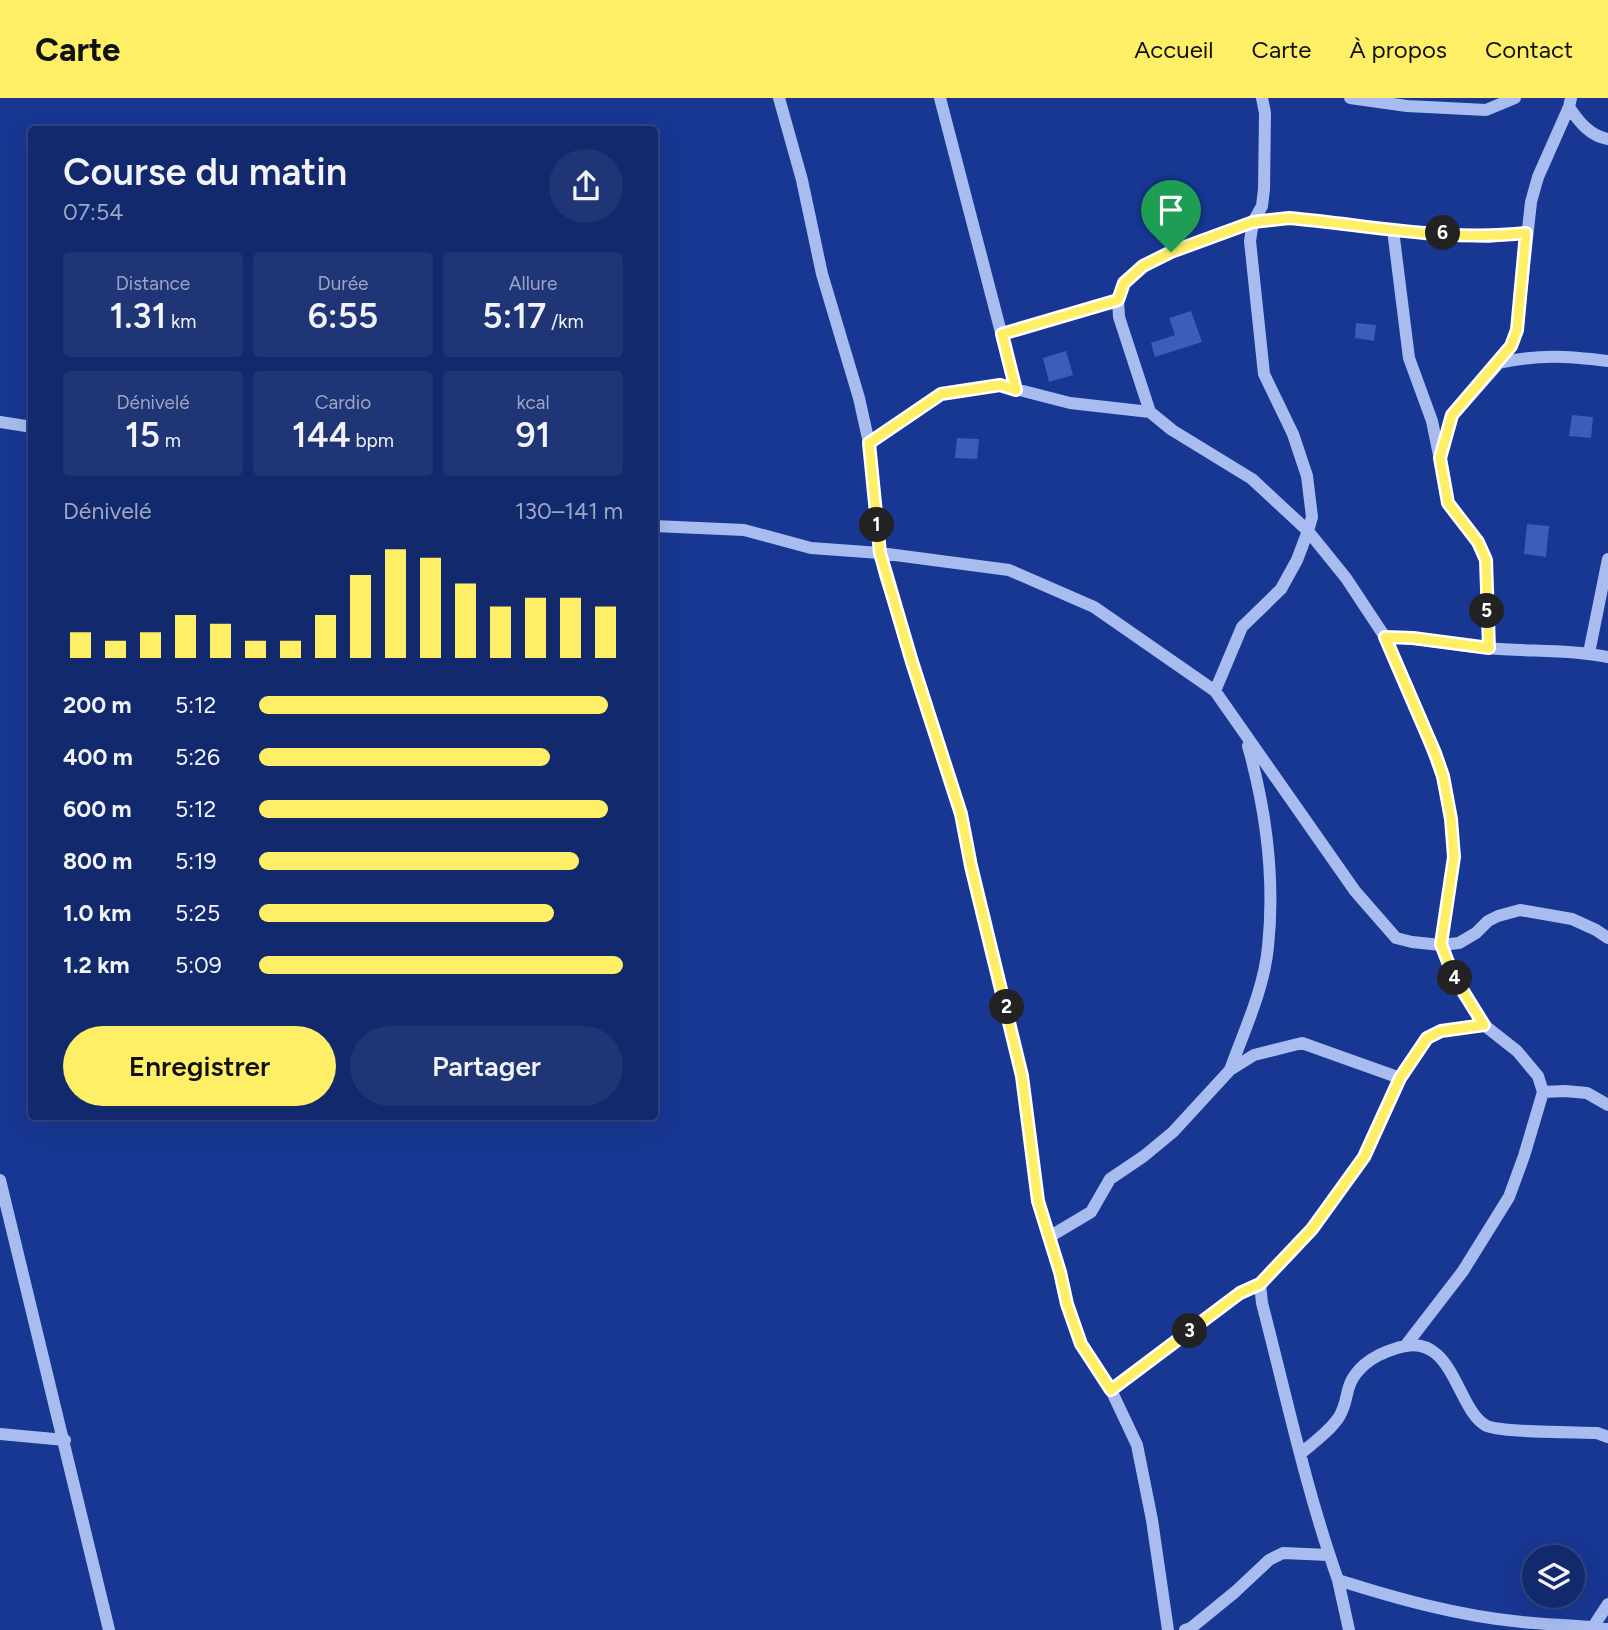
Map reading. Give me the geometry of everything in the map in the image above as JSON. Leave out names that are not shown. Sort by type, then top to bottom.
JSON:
[{"type":"street","points":[[779,98],[802,180],[822,274],[859,398],[869,443],[880,553],[961,814],[1022,1076],[1038,1201],[1081,1344],[1111,1390],[1137,1445],[1152,1520],[1168,1630]]},
{"type":"street","points":[[940,98],[1016,390]]},
{"type":"street","points":[[1215,691],[1242,627],[1281,589],[1297,560],[1312,517],[1307,476],[1293,434],[1264,374],[1250,241],[1253,222],[1262,206],[1264,189],[1265,113],[1262,98]]},
{"type":"street","points":[[1350,98],[1407,106],[1486,110],[1515,98]]},
{"type":"street","points":[[1570,103],[1579,122],[1601,138],[1608,139]]},
{"type":"street","points":[[1440,458],[1452,415],[1499,363],[1511,346],[1517,330],[1526,233],[1538,177],[1570,103]]},
{"type":"street","points":[[1406,1345],[1463,1271],[1509,1197],[1544,1092],[1538,1076],[1517,1051],[1484,1025],[1453,975],[1441,944],[1454,857],[1451,819],[1443,776],[1435,753],[1385,637],[1346,578],[1308,531],[1252,479],[1172,430],[1150,412],[1119,317],[1118,300],[1124,283],[1143,266],[1211,236],[1253,222],[1289,218],[1488,237],[1526,233]]},
{"type":"street","points":[[1393,230],[1409,358],[1432,421],[1448,503],[1478,542],[1486,560],[1489,648]]},
{"type":"street","points":[[1002,334],[1118,300]]},
{"type":"street","points":[[1499,363],[1529,356],[1551,355],[1608,361]]},
{"type":"street","points":[[869,443],[941,394],[1000,385],[1070,403],[1150,412]]},
{"type":"street","points":[[0,422],[28,426]]},
{"type":"street","points":[[658,526],[744,530],[811,548],[880,553],[1009,570],[1094,607],[1215,691],[1354,891],[1396,938],[1412,942],[1459,943],[1498,915],[1520,910],[1572,919],[1608,938]]},
{"type":"street","points":[[1589,653],[1608,559]]},
{"type":"street","points":[[1385,637],[1489,648],[1589,653],[1608,657]]},
{"type":"street","points":[[1230,1070],[1255,999],[1268,949],[1270,891],[1266,841],[1259,785],[1245,735]]},
{"type":"street","points":[[1111,1390],[1240,1293],[1260,1284],[1312,1229],[1364,1157],[1400,1078],[1427,1038],[1441,1031],[1484,1025]]},
{"type":"street","points":[[1049,1237],[1091,1212],[1110,1179],[1144,1156],[1172,1132],[1230,1070],[1254,1055],[1303,1042],[1400,1078]]},
{"type":"street","points":[[1544,1092],[1587,1093],[1608,1105]]},
{"type":"street","points":[[0,1180],[109,1630]]},
{"type":"street","points":[[1260,1284],[1262,1303],[1300,1454],[1338,1580],[1349,1630]]},
{"type":"street","points":[[1300,1454],[1338,1419],[1344,1406],[1346,1388],[1362,1366],[1375,1356],[1406,1345],[1419,1345],[1431,1351],[1451,1370],[1472,1410],[1484,1425],[1501,1430],[1597,1433],[1608,1437]]},
{"type":"street","points":[[0,1434],[65,1440]]},
{"type":"street","points":[[1185,1630],[1191,1628],[1283,1553],[1317,1557],[1329,1555]]},
{"type":"street","points":[[1338,1580],[1403,1601],[1473,1615],[1608,1629]]},
{"type":"street","points":[[1592,1628],[1608,1604]]},
{"type":"building","points":[[1191,311],[1202,342],[1155,357],[1151,343],[1175,335],[1169,318]]},
{"type":"building","points":[[1356,323],[1376,325],[1374,341],[1355,338]]},
{"type":"building","points":[[1066,351],[1073,375],[1049,382],[1043,358]]},
{"type":"building","points":[[1572,415],[1593,417],[1591,438],[1569,436]]},
{"type":"building","points":[[957,438],[979,439],[977,459],[955,458]]},
{"type":"building","points":[[1527,524],[1549,526],[1546,557],[1524,554]]},
{"type":"route","points":[[1289,218],[1488,237],[1526,233],[1517,330],[1511,346],[1452,415],[1440,458],[1448,503],[1478,542],[1486,560],[1489,648],[1385,637],[1443,776],[1451,819],[1454,857],[1441,944],[1453,975],[1484,1025],[1441,1031],[1427,1038],[1400,1078],[1364,1157],[1312,1229],[1277,1268],[1260,1284],[1240,1293],[1111,1390],[1081,1344],[1038,1201],[1022,1076],[961,814],[880,553],[869,443],[941,394],[1000,385],[1016,390],[1002,334],[1118,300],[1124,283],[1143,266],[1171,252],[1253,222],[1289,218]]}]
